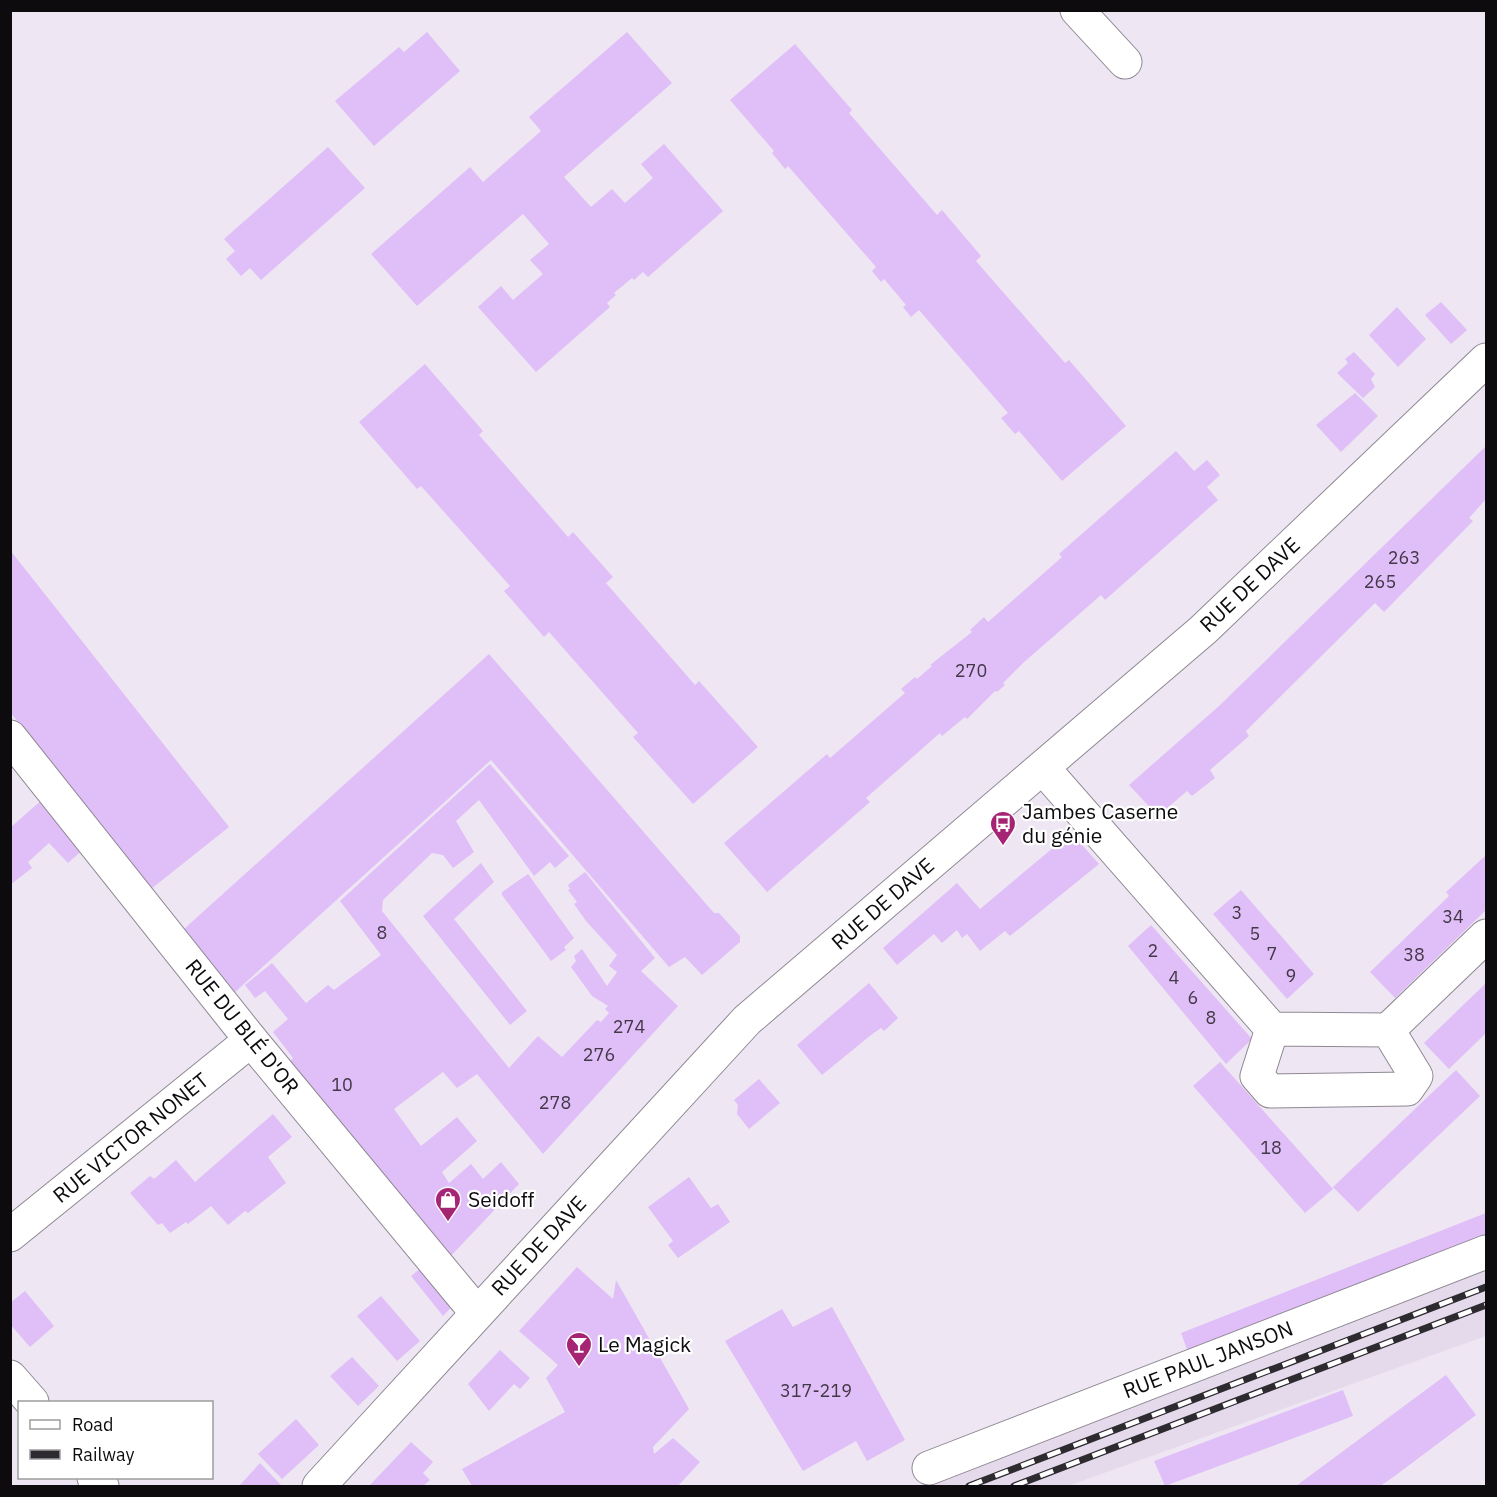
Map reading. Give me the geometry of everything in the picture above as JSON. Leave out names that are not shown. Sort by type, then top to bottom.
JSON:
[{"type":"street","points":[[1077,10],[1125,62]]},
{"type":"street","name":"RUE DE DAVE","points":[[319,1486],[747,1020],[1203,630],[1486,360]]},
{"type":"street","name":"RUE DU BLÉ D'OR","points":[[10,737],[251,1040],[477,1313]]},
{"type":"street","points":[[1043,768],[1272,1029],[1388,1030],[1486,936]]},
{"type":"street","points":[[1272,1029],[1257,1076],[1270,1091],[1407,1089],[1416,1076],[1388,1030]]},
{"type":"street","name":"RUE VICTOR NONET","points":[[10,1235],[251,1040]]},
{"type":"street","name":"RUE PAUL JANSON","points":[[929,1468],[1486,1252]]},
{"type":"street","points":[[10,1377],[31,1401]]},
{"type":"shaded area","points":[[1486,1270],[1486,1336],[1068,1486],[921,1486]]},
{"type":"building","points":[[427,32],[460,71],[374,146],[335,101],[399,47],[404,52]]},
{"type":"building","points":[[627,32],[672,83],[564,177],[591,207],[612,189],[625,203],[653,178],[641,164],[664,144],[723,211],[648,277],[643,272],[614,293],[616,295],[607,303],[610,307],[536,372],[478,307],[501,286],[513,300],[543,274],[530,260],[549,244],[523,214],[417,306],[371,254],[470,167],[483,182],[541,131],[529,117]]},
{"type":"building","points":[[795,44],[852,110],[849,113],[937,215],[942,210],[981,256],[976,261],[1065,363],[1069,360],[1126,426],[1062,481],[1019,431],[1015,434],[1001,418],[1008,413],[919,310],[911,317],[903,307],[906,305],[884,279],[881,282],[872,271],[876,267],[788,166],[785,169],[772,153],[774,151],[730,100]]},
{"type":"building","points":[[328,147],[365,188],[261,280],[250,268],[241,276],[226,259],[235,251],[224,239]]},
{"type":"building","points":[[1441,302],[1467,330],[1451,344],[1425,315]]},
{"type":"building","points":[[1397,307],[1426,339],[1398,367],[1369,335]]},
{"type":"building","points":[[1354,352],[1375,374],[1371,379],[1375,387],[1363,398],[1337,373],[1348,363],[1345,359]]},
{"type":"building","points":[[425,364],[483,431],[479,435],[568,537],[573,532],[613,577],[606,583],[695,685],[699,681],[758,747],[693,804],[633,737],[638,733],[549,632],[544,637],[504,591],[510,586],[421,486],[417,489],[359,422]]},
{"type":"building","points":[[1355,393],[1378,416],[1341,452],[1316,425]]},
{"type":"building","points":[[1486,446],[1486,499],[1469,518],[1473,521],[1384,612],[1375,603],[1284,693],[1246,731],[1249,736],[1210,770],[1215,778],[1192,796],[1187,791],[1158,816],[1129,785],[1219,706]]},
{"type":"building","points":[[1176,451],[1194,471],[1207,460],[1220,475],[1207,487],[1218,500],[1105,600],[1101,595],[1023,663],[1003,683],[1005,685],[997,692],[995,691],[967,719],[965,717],[942,736],[940,733],[866,798],[870,802],[767,892],[724,843],[827,754],[830,758],[905,693],[901,689],[915,677],[917,679],[932,666],[930,665],[972,632],[970,630],[984,617],[988,622],[1062,557],[1059,554]]},
{"type":"building","points":[[10,550],[229,827],[151,889],[10,712]]},
{"type":"building","points":[[489,654],[714,913],[719,913],[740,936],[740,942],[702,975],[685,957],[669,967],[491,760],[234,993],[184,929]]},
{"type":"building","points":[[490,764],[569,856],[555,868],[550,862],[534,876],[479,800],[456,821],[474,852],[453,868],[443,855],[432,853],[383,900],[382,911],[509,1068],[538,1036],[562,1057],[597,1020],[601,1022],[609,1013],[605,1009],[608,1006],[592,996],[571,967],[576,961],[574,956],[582,949],[607,986],[617,972],[609,966],[617,955],[586,921],[574,904],[577,902],[568,890],[570,889],[568,885],[585,872],[655,958],[641,971],[678,1006],[543,1154],[477,1074],[457,1088],[443,1072],[394,1109],[421,1146],[457,1117],[477,1141],[442,1172],[449,1183],[471,1164],[483,1179],[501,1162],[519,1184],[447,1260],[404,1202],[290,1061],[293,1058],[273,1032],[288,1019],[265,991],[255,998],[245,985],[272,963],[306,1003],[328,985],[334,990],[381,955],[340,901]]},
{"type":"building","points":[[44,798],[86,847],[68,863],[49,843],[28,862],[32,868],[10,885],[10,828]]},
{"type":"building","points":[[1066,837],[1076,838],[1099,864],[1010,936],[1005,931],[980,951],[967,934],[962,938],[957,930],[942,943],[934,934],[897,965],[883,948],[957,883],[980,909]]},
{"type":"building","points":[[1485,856],[1486,910],[1395,998],[1370,972],[1449,896],[1446,892]]},
{"type":"building","points":[[481,863],[494,882],[454,919],[527,1011],[510,1025],[423,916]]},
{"type":"building","points":[[528,874],[574,938],[564,947],[566,950],[551,961],[502,895],[502,892]]},
{"type":"building","points":[[1241,890],[1314,974],[1287,999],[1213,914]]},
{"type":"building","points":[[1151,925],[1252,1039],[1226,1064],[1128,946]]},
{"type":"building","points":[[869,983],[898,1018],[884,1031],[881,1028],[871,1035],[822,1075],[797,1045]]},
{"type":"building","points":[[1486,983],[1486,1033],[1449,1069],[1424,1043]]},
{"type":"building","points":[[1220,1062],[1333,1189],[1305,1213],[1193,1086]]},
{"type":"building","points":[[1456,1070],[1480,1096],[1358,1212],[1333,1187]]},
{"type":"building","points":[[759,1079],[780,1103],[749,1129],[737,1114],[738,1105],[734,1100]]},
{"type":"building","points":[[273,1114],[292,1137],[268,1157],[286,1183],[248,1213],[245,1211],[228,1225],[211,1206],[188,1224],[186,1222],[170,1233],[162,1223],[158,1225],[130,1193],[150,1176],[154,1179],[176,1160],[195,1182]]},
{"type":"building","points":[[689,1177],[711,1208],[718,1204],[730,1222],[678,1258],[668,1245],[673,1241],[648,1207]]},
{"type":"building","points":[[1486,1213],[1486,1238],[1188,1352],[1181,1333]]},
{"type":"building","points":[[431,1260],[460,1298],[443,1316],[411,1276]]},
{"type":"building","points":[[577,1267],[613,1299],[616,1280],[689,1409],[653,1447],[654,1454],[673,1438],[700,1462],[678,1486],[472,1486],[462,1469],[565,1412],[546,1378],[558,1365],[519,1331]]},
{"type":"building","points":[[25,1291],[54,1326],[30,1347],[10,1324],[10,1303]]},
{"type":"building","points":[[381,1296],[420,1341],[397,1361],[357,1316]]},
{"type":"building","points":[[832,1307],[905,1440],[867,1461],[856,1441],[803,1471],[725,1341],[782,1309],[793,1327]]},
{"type":"building","points":[[500,1350],[530,1378],[520,1389],[514,1384],[489,1411],[468,1384]]},
{"type":"building","points":[[352,1357],[379,1386],[358,1406],[330,1376]]},
{"type":"building","points":[[1446,1375],[1476,1415],[1392,1478],[1380,1486],[1296,1486]]},
{"type":"building","points":[[1343,1390],[1353,1416],[1165,1486],[1154,1461]]},
{"type":"building","points":[[296,1419],[319,1445],[282,1479],[258,1454]]},
{"type":"building","points":[[411,1442],[433,1462],[423,1473],[430,1480],[423,1486],[369,1486]]},
{"type":"building","points":[[260,1463],[282,1486],[239,1486]]},
{"type":"railway","points":[[969,1486],[1486,1287]]},
{"type":"railway","points":[[1014,1486],[1486,1305]]},
{"type":"place","name":"Jambes Caserne du génie","points":[[1003,847]]},
{"type":"place","name":"Seidoff","points":[[448,1223]]},
{"type":"place","name":"Le Magick","points":[[579,1368]]}]
